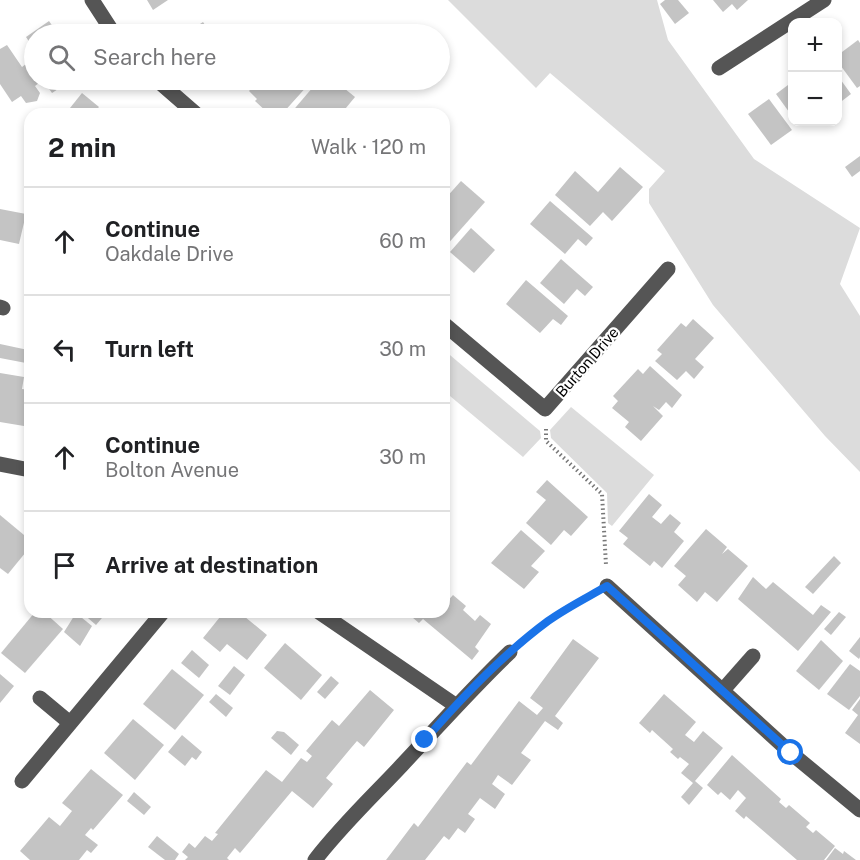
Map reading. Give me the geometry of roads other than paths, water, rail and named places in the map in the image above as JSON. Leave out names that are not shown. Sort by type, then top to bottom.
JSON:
[{"type":"street","points":[[92,0],[108,24]]},
{"type":"street","points":[[719,68],[824,0]]},
{"type":"street","points":[[168,90],[189,108]]},
{"type":"street","name":"Burton Drive","points":[[450,329],[545,409],[668,269]]},
{"type":"street","points":[[0,464],[24,469]]},
{"type":"street","points":[[607,586],[860,810]]},
{"type":"street","points":[[22,781],[158,618]]},
{"type":"street","points":[[328,618],[455,705]]},
{"type":"street","points":[[315,860],[341,826],[425,740],[455,705],[510,652]]},
{"type":"street","points":[[723,690],[753,656]]},
{"type":"street","points":[[40,698],[70,723]]}]
